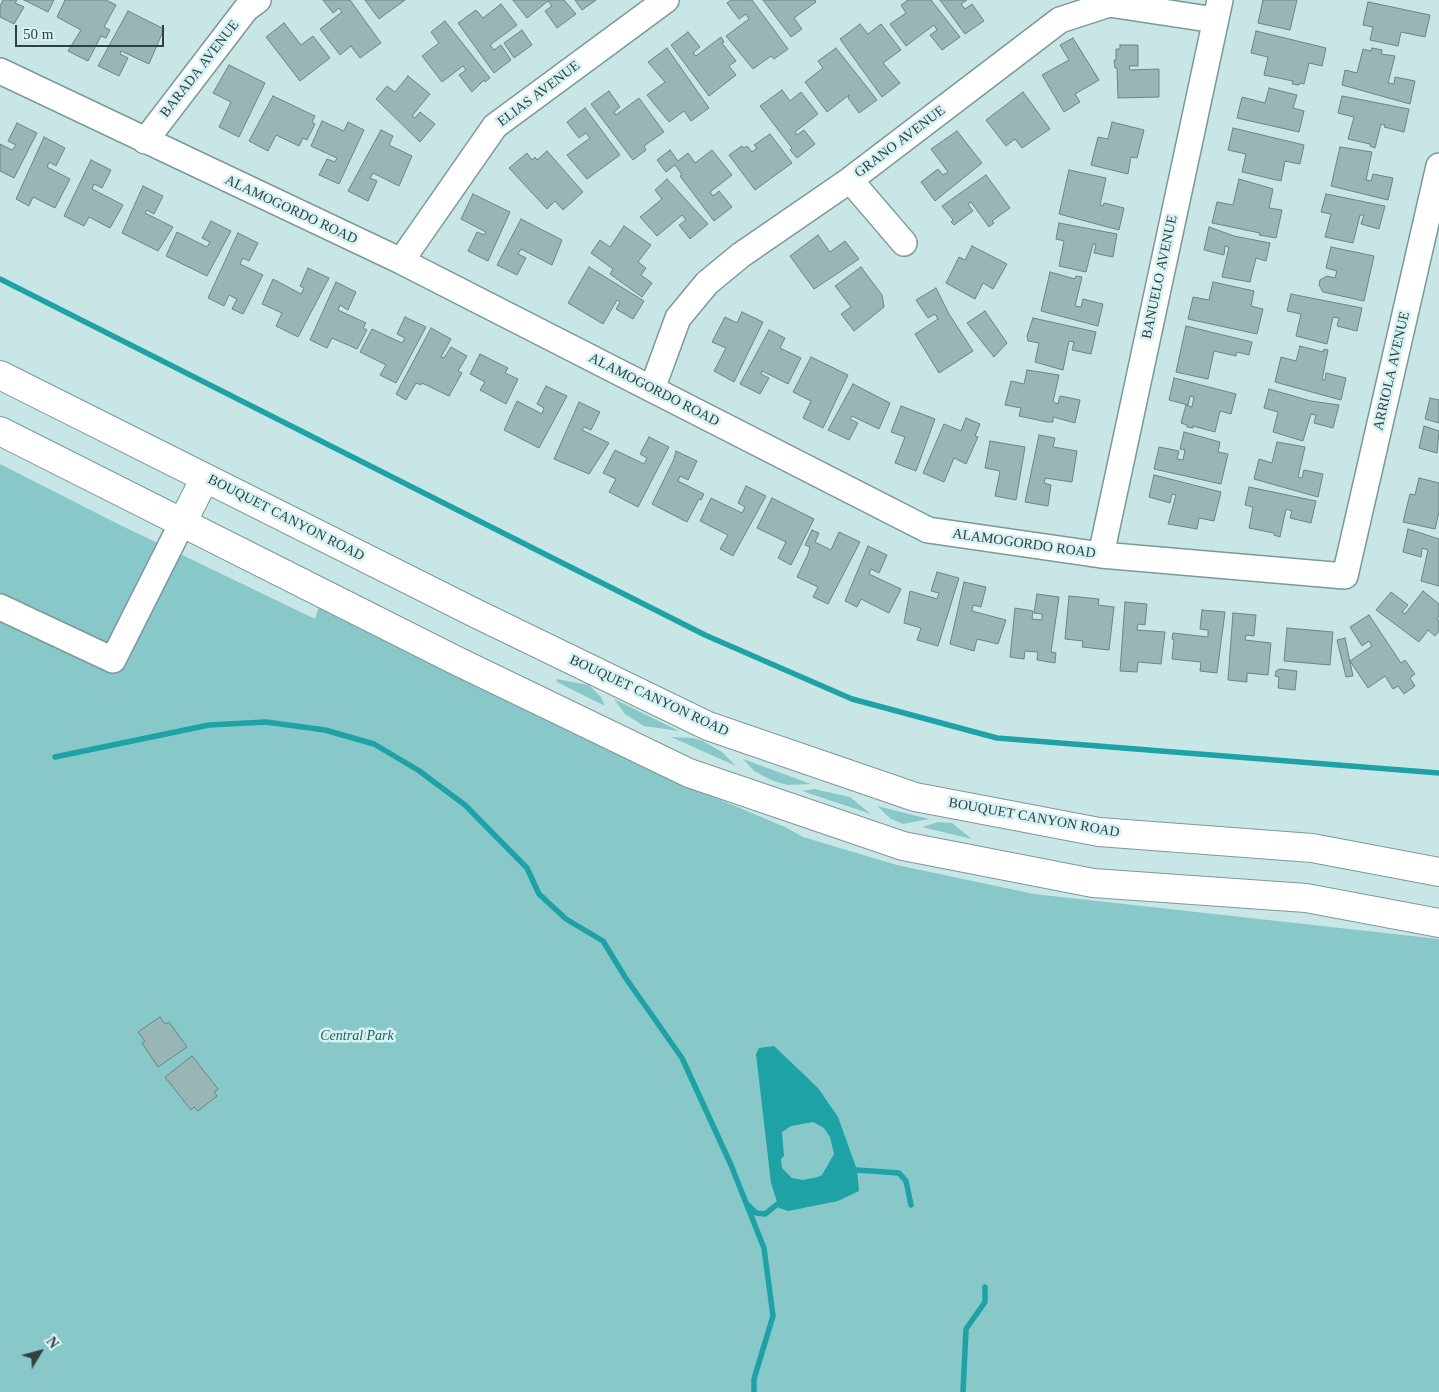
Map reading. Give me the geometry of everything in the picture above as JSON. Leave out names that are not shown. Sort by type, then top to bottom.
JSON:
[{"type":"main road","name":"BOUQUET CANYON ROAD","points":[[0,375],[708,726],[915,797],[1099,832],[1312,848],[1439,872]]},
{"type":"main road","points":[[0,431],[455,660],[689,774],[903,846],[1093,882],[1306,898],[1439,924]]},
{"type":"main road","points":[[182,523],[205,478]]},
{"type":"street","name":"BARADA AVENUE","points":[[145,141],[246,9],[258,0]]},
{"type":"street","name":"ELIAS AVENUE","points":[[401,261],[495,126],[666,0]]},
{"type":"street","name":"GRANO AVENUE","points":[[652,389],[678,318],[707,283],[741,255],[850,180],[1060,20],[1109,4],[1218,10]]},
{"type":"street","name":"BANUELO AVENUE","points":[[1101,555],[1218,10]]},
{"type":"street","name":"ALAMOGORDO ROAD","points":[[0,71],[401,261],[928,530],[1101,555],[1345,576]]},
{"type":"street","name":"ARRIOLA AVENUE","points":[[1345,576],[1439,166]]},
{"type":"street","points":[[850,180],[904,243]]},
{"type":"street","points":[[0,607],[113,660],[182,523]]},
{"type":"green space","name":"Central Park","points":[[0,464],[116,523],[315,619],[319,606],[690,787],[785,827],[803,837],[897,865],[1034,894],[1439,939],[1439,1392],[0,1392]]},
{"type":"green space","points":[[556,679],[589,685],[601,697],[605,706],[557,682]]},
{"type":"green space","points":[[614,699],[679,731],[644,726],[625,714]]},
{"type":"green space","points":[[671,737],[693,738],[703,741],[722,752],[736,766]]},
{"type":"green space","points":[[743,759],[811,784],[787,785],[771,780],[754,771]]},
{"type":"green space","points":[[814,789],[850,797],[871,814],[802,791]]},
{"type":"green space","points":[[877,806],[929,819],[903,824],[891,819]]},
{"type":"green space","points":[[938,822],[952,823],[972,839],[922,827]]},
{"type":"shaded area","points":[[774,1046],[818,1088],[838,1117],[857,1170],[859,1191],[838,1201],[788,1211],[779,1208],[771,1183],[756,1054],[759,1048]],"holes":[[[813,1122],[824,1128],[830,1137],[834,1154],[822,1175],[803,1180],[792,1178],[782,1168],[781,1159],[784,1156],[782,1132],[791,1126]]]},
{"type":"building","points":[[3,0],[17,0],[15,3],[24,7],[14,24],[0,17],[0,6]]},
{"type":"building","points":[[24,0],[54,0],[48,12]]},
{"type":"building","points":[[65,0],[106,0],[116,5],[104,27],[110,30],[106,38],[101,36],[88,61],[68,51],[81,30],[57,17]]},
{"type":"building","points":[[323,0],[350,0],[381,43],[360,58],[351,46],[340,55],[320,29],[342,12],[339,8],[333,13]]},
{"type":"building","points":[[365,0],[405,0],[379,19]]},
{"type":"building","points":[[513,0],[564,0],[576,14],[557,28],[545,11],[552,6],[548,1],[527,18]]},
{"type":"building","points":[[575,0],[596,0],[582,10]]},
{"type":"building","points":[[731,0],[752,0],[788,49],[774,59],[771,56],[753,69],[726,36],[749,19],[746,14],[739,19],[727,3]]},
{"type":"building","points":[[763,0],[815,0],[816,2],[794,18],[802,29],[791,37]]},
{"type":"building","points":[[908,0],[931,0],[960,37],[942,50],[930,35],[937,30],[934,25],[906,46],[890,24],[906,13],[901,5]]},
{"type":"building","points":[[940,0],[967,0],[961,4],[965,9],[972,4],[984,21],[965,34]]},
{"type":"building","points":[[1263,0],[1297,0],[1290,30],[1258,23]]},
{"type":"building","points":[[1368,2],[1430,15],[1425,37],[1401,32],[1398,46],[1370,40],[1373,27],[1363,25]]},
{"type":"building","points":[[501,4],[517,25],[490,45],[494,50],[501,45],[511,60],[494,73],[458,23],[476,10],[483,18]]},
{"type":"building","points":[[128,11],[164,29],[149,64],[121,51],[120,54],[128,58],[119,76],[98,66]]},
{"type":"building","points":[[445,21],[490,78],[485,82],[484,80],[472,92],[459,75],[466,70],[463,66],[442,82],[422,56],[439,43],[431,32]]},
{"type":"building","points":[[284,23],[301,45],[313,36],[330,58],[300,81],[266,37]]},
{"type":"building","points":[[860,24],[868,34],[881,24],[901,50],[883,63],[900,83],[882,97],[840,39]]},
{"type":"building","points":[[522,30],[532,45],[514,58],[504,43]]},
{"type":"building","points":[[1256,31],[1326,48],[1322,66],[1309,63],[1304,84],[1300,83],[1299,85],[1292,84],[1293,81],[1264,75],[1268,57],[1251,53]]},
{"type":"building","points":[[688,32],[700,47],[693,53],[696,56],[721,37],[724,42],[722,43],[736,61],[729,66],[736,75],[709,96],[671,45]]},
{"type":"building","points":[[1073,38],[1099,80],[1075,94],[1080,102],[1064,112],[1042,75],[1069,60],[1060,45]]},
{"type":"building","points":[[1120,45],[1138,45],[1138,66],[1129,66],[1130,70],[1159,69],[1159,97],[1118,98],[1117,68],[1115,68],[1114,60],[1116,60],[1116,49],[1120,49]]},
{"type":"building","points":[[667,48],[709,108],[691,121],[684,111],[669,122],[647,95],[665,82],[648,62]]},
{"type":"building","points":[[836,48],[877,100],[859,113],[848,98],[849,95],[827,112],[805,82],[823,68],[818,61]]},
{"type":"building","points":[[1372,48],[1382,50],[1381,54],[1395,56],[1388,83],[1394,84],[1395,77],[1415,81],[1410,104],[1342,85],[1345,70],[1357,73],[1363,49],[1371,51]]},
{"type":"building","points":[[229,65],[265,83],[239,137],[219,127],[231,102],[213,93]]},
{"type":"building","points":[[408,76],[430,94],[412,116],[415,118],[420,112],[435,124],[420,142],[376,99],[387,86],[395,92]]},
{"type":"building","points":[[1269,88],[1297,95],[1293,108],[1304,111],[1299,132],[1237,118],[1242,97],[1265,103]]},
{"type":"building","points":[[782,90],[790,101],[801,92],[818,114],[795,132],[797,135],[804,130],[815,144],[797,158],[790,150],[792,148],[760,106]]},
{"type":"building","points":[[609,91],[620,107],[614,112],[616,115],[639,98],[664,132],[644,146],[646,150],[633,160],[591,104]]},
{"type":"building","points":[[1023,92],[1050,129],[1022,148],[1015,139],[1006,146],[986,120]]},
{"type":"building","points":[[273,96],[315,116],[312,122],[315,124],[307,140],[303,138],[299,146],[276,135],[268,151],[249,141]]},
{"type":"building","points":[[1342,96],[1409,109],[1404,132],[1384,127],[1385,125],[1381,124],[1375,148],[1370,146],[1370,144],[1348,139],[1354,117],[1338,113]]},
{"type":"building","points":[[585,108],[620,155],[587,179],[567,155],[590,138],[586,133],[579,138],[567,122]]},
{"type":"building","points":[[322,121],[344,131],[348,122],[364,130],[339,184],[319,175],[327,159],[335,162],[337,158],[311,146]]},
{"type":"building","points":[[1112,122],[1144,130],[1137,158],[1131,157],[1128,174],[1091,165],[1098,137],[1108,139]]},
{"type":"building","points":[[17,123],[37,133],[14,178],[0,171],[0,144],[12,150],[16,145],[8,141]]},
{"type":"building","points":[[1233,128],[1304,145],[1300,164],[1285,161],[1281,181],[1242,172],[1246,154],[1228,150]]},
{"type":"building","points":[[381,130],[393,136],[389,145],[412,156],[399,186],[373,173],[370,178],[377,181],[368,201],[348,191]]},
{"type":"building","points":[[957,131],[982,163],[935,201],[921,182],[938,169],[943,175],[948,172],[931,149]]},
{"type":"building","points":[[770,134],[792,163],[755,190],[729,155],[742,146],[744,148],[747,146],[752,152],[757,148],[754,145]]},
{"type":"building","points":[[44,137],[65,148],[56,166],[49,162],[47,167],[70,179],[55,208],[33,197],[29,206],[16,199]]},
{"type":"building","points":[[1340,147],[1372,152],[1366,180],[1371,181],[1373,174],[1393,178],[1388,200],[1331,186]]},
{"type":"building","points":[[670,150],[678,161],[688,153],[695,163],[712,150],[732,175],[710,192],[713,196],[719,191],[732,207],[714,221],[680,176],[682,175],[675,165],[666,172],[657,160]]},
{"type":"building","points":[[547,151],[583,192],[563,210],[555,201],[547,209],[509,168],[527,153],[532,160],[535,157],[537,160]]},
{"type":"building","points":[[91,160],[111,170],[102,188],[94,184],[92,189],[123,205],[110,228],[89,217],[84,226],[64,216]]},
{"type":"building","points":[[1069,170],[1106,178],[1100,205],[1103,206],[1104,203],[1124,208],[1119,230],[1059,214]]},
{"type":"building","points":[[986,175],[1010,208],[992,221],[994,223],[989,227],[971,202],[968,204],[973,211],[954,225],[951,222],[953,220],[942,206]]},
{"type":"building","points":[[667,179],[708,224],[690,239],[679,225],[686,220],[682,215],[657,236],[640,217],[662,199],[655,190]]},
{"type":"building","points":[[1239,179],[1273,189],[1269,208],[1282,210],[1276,238],[1212,223],[1217,202],[1233,205]]},
{"type":"building","points":[[143,186],[163,196],[154,214],[147,210],[145,213],[173,227],[158,251],[122,233]]},
{"type":"building","points":[[473,194],[510,212],[488,261],[468,251],[477,232],[484,235],[486,232],[461,219]]},
{"type":"building","points":[[1326,194],[1385,206],[1379,229],[1361,224],[1364,215],[1360,215],[1353,243],[1325,237],[1331,214],[1321,212]]},
{"type":"building","points":[[521,219],[562,240],[552,265],[521,249],[518,254],[526,258],[517,275],[497,265]]},
{"type":"building","points":[[211,221],[231,231],[207,276],[166,256],[177,232],[207,247],[210,242],[202,238]]},
{"type":"building","points":[[1059,223],[1117,234],[1113,257],[1094,253],[1096,244],[1093,244],[1086,272],[1059,266],[1064,241],[1056,239]]},
{"type":"building","points":[[624,226],[651,245],[638,262],[646,268],[641,275],[652,283],[642,297],[610,274],[613,269],[591,253],[600,240],[610,247]]},
{"type":"building","points":[[1209,227],[1234,236],[1270,243],[1266,261],[1256,258],[1250,282],[1222,277],[1229,247],[1225,246],[1224,255],[1204,250]]},
{"type":"building","points":[[238,233],[258,243],[249,261],[243,258],[240,264],[263,275],[243,314],[232,309],[237,299],[229,295],[224,306],[208,298]]},
{"type":"building","points":[[818,235],[830,252],[845,241],[859,259],[814,289],[790,256]]},
{"type":"building","points":[[972,246],[1007,264],[993,289],[983,283],[975,299],[946,283],[959,257],[965,260]]},
{"type":"building","points":[[1331,247],[1374,256],[1364,301],[1323,292],[1319,285],[1320,280],[1327,276],[1335,278],[1337,271],[1326,268]]},
{"type":"building","points":[[589,267],[644,301],[633,319],[616,309],[620,302],[617,300],[603,324],[568,303]]},
{"type":"building","points":[[861,267],[882,295],[884,307],[854,331],[841,314],[851,307],[835,286]]},
{"type":"building","points":[[308,268],[329,278],[298,337],[276,326],[282,313],[262,304],[273,279],[301,294],[304,288],[300,286]]},
{"type":"building","points":[[1050,272],[1075,279],[1076,276],[1082,277],[1075,306],[1081,307],[1083,299],[1103,304],[1098,326],[1041,311]]},
{"type":"building","points":[[336,282],[356,292],[348,310],[340,305],[338,310],[366,323],[363,328],[367,330],[357,349],[332,338],[327,348],[310,340]]},
{"type":"building","points":[[1213,282],[1254,291],[1251,306],[1263,309],[1257,334],[1188,319],[1193,297],[1209,300]]},
{"type":"building","points":[[936,288],[949,314],[973,351],[939,373],[915,334],[938,319],[935,314],[928,318],[916,300]]},
{"type":"building","points":[[1291,294],[1362,308],[1357,331],[1337,326],[1339,318],[1333,317],[1327,344],[1296,336],[1301,314],[1287,311]]},
{"type":"building","points":[[985,311],[1007,343],[994,357],[967,323]]},
{"type":"building","points":[[742,312],[763,322],[734,382],[714,371],[726,348],[712,342],[725,317],[737,323]]},
{"type":"building","points":[[405,317],[426,327],[396,383],[380,375],[386,365],[360,352],[372,329],[402,343],[405,338],[397,334]]},
{"type":"building","points":[[1033,318],[1096,332],[1091,354],[1072,350],[1074,342],[1069,341],[1063,370],[1035,362],[1039,343],[1028,341],[1027,336]]},
{"type":"building","points":[[1186,326],[1252,342],[1249,355],[1237,352],[1236,356],[1214,351],[1208,379],[1176,372]]},
{"type":"building","points":[[431,328],[451,339],[441,357],[444,358],[451,347],[467,356],[458,371],[462,373],[449,396],[422,383],[421,385],[416,383],[406,400],[396,394]]},
{"type":"building","points":[[769,330],[785,338],[780,348],[801,358],[788,384],[762,371],[761,374],[769,378],[760,394],[740,384]]},
{"type":"building","points":[[1300,346],[1323,352],[1324,349],[1328,350],[1322,380],[1325,380],[1326,373],[1346,378],[1341,400],[1275,382],[1281,357],[1296,361]]},
{"type":"building","points":[[480,354],[508,368],[505,373],[518,379],[506,404],[480,390],[485,382],[470,374]]},
{"type":"building","points":[[811,357],[848,375],[823,428],[803,418],[811,401],[793,392]]},
{"type":"building","points":[[1027,370],[1059,375],[1053,402],[1058,404],[1060,396],[1080,400],[1075,423],[1053,417],[1053,422],[1047,422],[1019,416],[1021,408],[1005,405],[1011,381],[1024,384]]},
{"type":"building","points":[[1174,378],[1236,394],[1231,414],[1220,411],[1215,432],[1193,426],[1193,428],[1187,427],[1187,425],[1181,423],[1186,405],[1192,407],[1194,397],[1190,396],[1188,405],[1169,400]]},
{"type":"building","points":[[853,384],[890,403],[879,429],[852,416],[850,419],[858,423],[849,440],[828,430]]},
{"type":"building","points":[[546,386],[567,396],[539,448],[504,430],[517,401],[542,414],[544,408],[537,404]]},
{"type":"building","points":[[1269,389],[1311,401],[1339,405],[1333,428],[1314,423],[1316,415],[1311,414],[1303,441],[1273,432],[1278,412],[1264,408]]},
{"type":"building","points":[[1430,398],[1439,400],[1439,423],[1425,419]]},
{"type":"building","points":[[579,402],[600,412],[591,430],[584,427],[582,430],[609,443],[589,474],[554,459]]},
{"type":"building","points":[[901,406],[935,419],[916,471],[895,463],[905,437],[891,432]]},
{"type":"building","points":[[966,418],[980,424],[975,436],[978,437],[966,464],[954,458],[944,482],[923,473],[944,424],[961,431]]},
{"type":"building","points":[[1424,426],[1439,431],[1437,453],[1419,448]]},
{"type":"building","points":[[1184,432],[1220,442],[1218,452],[1228,454],[1221,484],[1154,469],[1159,447],[1179,451],[1177,459],[1183,460],[1185,450],[1180,449]]},
{"type":"building","points":[[1039,435],[1055,438],[1053,447],[1077,451],[1072,482],[1045,478],[1044,483],[1051,485],[1048,506],[1025,502]]},
{"type":"building","points":[[649,437],[669,447],[638,507],[609,492],[616,479],[603,473],[615,450],[644,464],[647,458],[640,454]]},
{"type":"building","points":[[990,441],[1025,447],[1016,500],[995,496],[1000,471],[985,468]]},
{"type":"building","points":[[1277,442],[1305,447],[1298,477],[1302,478],[1304,470],[1323,474],[1318,497],[1254,479],[1259,459],[1272,463]]},
{"type":"building","points":[[676,451],[697,461],[688,480],[680,476],[678,481],[704,494],[701,500],[699,499],[687,522],[652,504]]},
{"type":"building","points":[[1154,475],[1221,492],[1214,521],[1199,518],[1197,529],[1168,524],[1176,495],[1172,494],[1170,503],[1149,497]]},
{"type":"building","points":[[1419,478],[1439,483],[1439,512],[1435,529],[1403,522],[1410,494],[1415,495]]},
{"type":"building","points":[[746,486],[766,496],[733,556],[720,549],[728,535],[700,521],[711,498],[742,513],[745,507],[738,503]]},
{"type":"building","points":[[1249,487],[1316,501],[1311,523],[1290,518],[1292,511],[1286,509],[1280,537],[1274,535],[1274,533],[1249,528],[1253,507],[1245,505]]},
{"type":"building","points":[[772,498],[814,519],[791,565],[778,558],[786,542],[757,528]]},
{"type":"building","points":[[1408,529],[1439,539],[1439,586],[1421,581],[1428,550],[1422,548],[1421,557],[1403,552]]},
{"type":"building","points":[[812,530],[819,533],[815,542],[831,550],[839,532],[860,542],[828,604],[813,597],[818,587],[797,577],[808,554],[810,547],[805,545]]},
{"type":"building","points":[[868,546],[887,555],[879,573],[871,569],[869,574],[901,589],[889,613],[861,599],[857,607],[845,601]]},
{"type":"building","points":[[937,572],[959,578],[938,646],[917,640],[921,628],[904,623],[910,591],[937,599],[939,593],[931,591]]},
{"type":"building","points":[[964,582],[986,587],[981,607],[973,605],[972,611],[1006,620],[998,644],[977,639],[974,651],[950,644]]},
{"type":"building","points":[[1423,591],[1439,604],[1439,616],[1437,619],[1439,621],[1439,631],[1435,636],[1428,630],[1419,642],[1376,610],[1391,592],[1408,605],[1402,612],[1405,614]]},
{"type":"building","points":[[1037,594],[1059,597],[1051,652],[1056,653],[1055,663],[1037,660],[1038,652],[1025,651],[1024,659],[1010,657],[1015,608],[1033,611],[1032,619],[1042,620],[1042,614],[1034,613]]},
{"type":"building","points":[[1069,596],[1099,599],[1098,605],[1114,607],[1109,650],[1082,647],[1083,641],[1065,639]]},
{"type":"building","points":[[1125,602],[1147,604],[1145,625],[1138,624],[1137,630],[1165,632],[1161,664],[1138,662],[1137,672],[1120,671]]},
{"type":"building","points":[[1202,610],[1225,612],[1217,673],[1200,671],[1201,662],[1172,659],[1173,633],[1208,637],[1208,630],[1200,629]]},
{"type":"building","points":[[1233,613],[1256,615],[1254,636],[1246,635],[1245,640],[1271,643],[1268,675],[1247,673],[1247,682],[1228,680]]},
{"type":"building","points":[[1369,615],[1401,663],[1405,660],[1415,674],[1410,678],[1415,686],[1404,694],[1398,686],[1393,689],[1385,676],[1368,688],[1350,661],[1372,646],[1369,641],[1362,646],[1350,627]]},
{"type":"building","points":[[1287,628],[1333,632],[1330,665],[1284,661]]},
{"type":"building","points":[[1345,638],[1353,676],[1346,677],[1337,640]]},
{"type":"building","points":[[1280,669],[1297,671],[1295,690],[1278,688],[1279,677],[1275,676],[1276,671]]},
{"type":"building","points":[[160,1017],[165,1024],[169,1022],[187,1047],[158,1067],[142,1043],[145,1041],[138,1032]]},
{"type":"building","points":[[192,1056],[218,1089],[214,1092],[217,1096],[198,1111],[194,1107],[191,1110],[165,1077]]},
{"type":"waterway","points":[[0,279],[705,635],[852,699],[997,738],[1439,773]]},
{"type":"waterway","points":[[55,757],[209,725],[266,722],[325,730],[374,744],[418,770],[465,805],[527,868],[539,894],[566,919],[603,941],[625,977],[682,1058],[731,1165],[764,1248],[773,1316],[754,1379],[754,1392]]},
{"type":"waterway","points":[[850,1173],[857,1170],[899,1173],[906,1181],[911,1205]]},
{"type":"waterway","points":[[748,1205],[756,1213],[765,1214],[783,1200]]},
{"type":"waterway","points":[[963,1392],[966,1329],[985,1302],[985,1287]]}]
